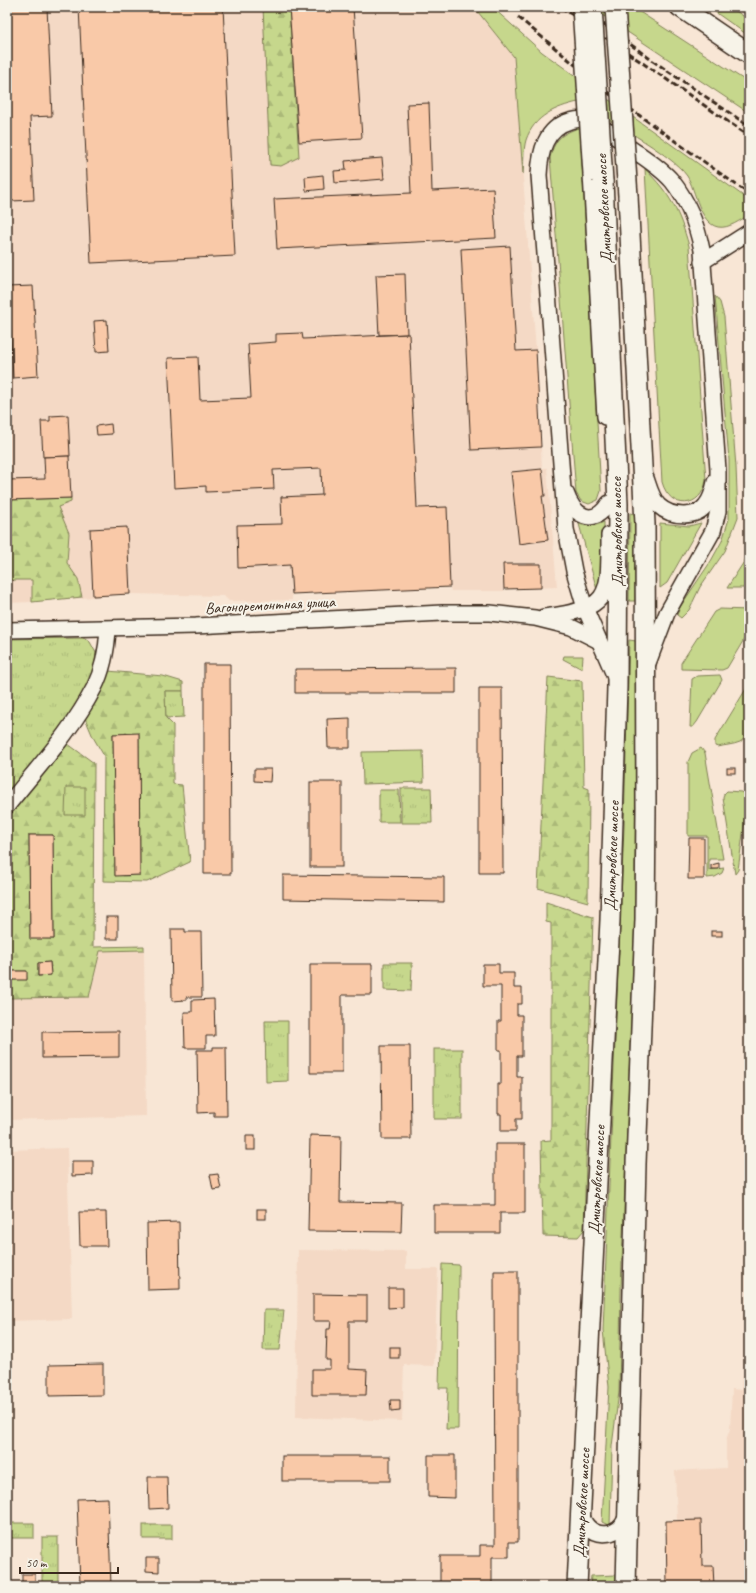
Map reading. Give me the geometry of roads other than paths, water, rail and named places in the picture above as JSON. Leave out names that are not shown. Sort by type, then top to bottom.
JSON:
[{"type":"main road","name":"Дмитровское шоссе","points":[[578,1586],[610,920],[617,680],[618,504],[597,178],[592,7]]},
{"type":"main road","name":"Дмитровское шоссе","points":[[615,7],[628,196],[645,524],[646,919],[636,1164],[626,1586]]},
{"type":"main road","points":[[680,7],[747,52]]},
{"type":"street","name":"Вагоноремонтная улица","points":[[535,618],[566,614],[585,608],[598,601],[606,590],[608,582],[608,503],[597,178],[580,7]]},
{"type":"street","name":"Дмитровское шоссе","points":[[564,487],[539,175],[542,151],[553,130],[568,122],[579,119],[589,121],[662,170],[682,196],[693,218],[700,242],[720,500],[713,531],[666,613],[645,672]]},
{"type":"street","points":[[702,262],[749,232]]},
{"type":"street","name":"Дмитровское шоссе","points":[[643,472],[658,505],[666,511],[685,515],[695,513],[705,507],[712,497],[718,470]]},
{"type":"street","points":[[564,487],[570,504],[576,512],[582,516],[597,515],[604,511],[608,503]]},
{"type":"street","points":[[564,487],[564,505],[570,553],[585,608],[617,680]]},
{"type":"street","name":"Вагоноремонтная улица","points":[[7,630],[256,624],[442,613],[490,613],[535,618],[571,626],[599,641]]},
{"type":"street","points":[[7,806],[63,737],[95,687],[107,646],[108,628]]},
{"type":"street","points":[[581,1510],[581,1516],[588,1528],[600,1534],[607,1534],[619,1528],[626,1518],[628,1511]]},
{"type":"railway","points":[[561,7],[749,136]]},
{"type":"railway","points":[[580,7],[653,61],[749,126]]},
{"type":"railway","points":[[518,17],[611,95],[749,194]]}]
